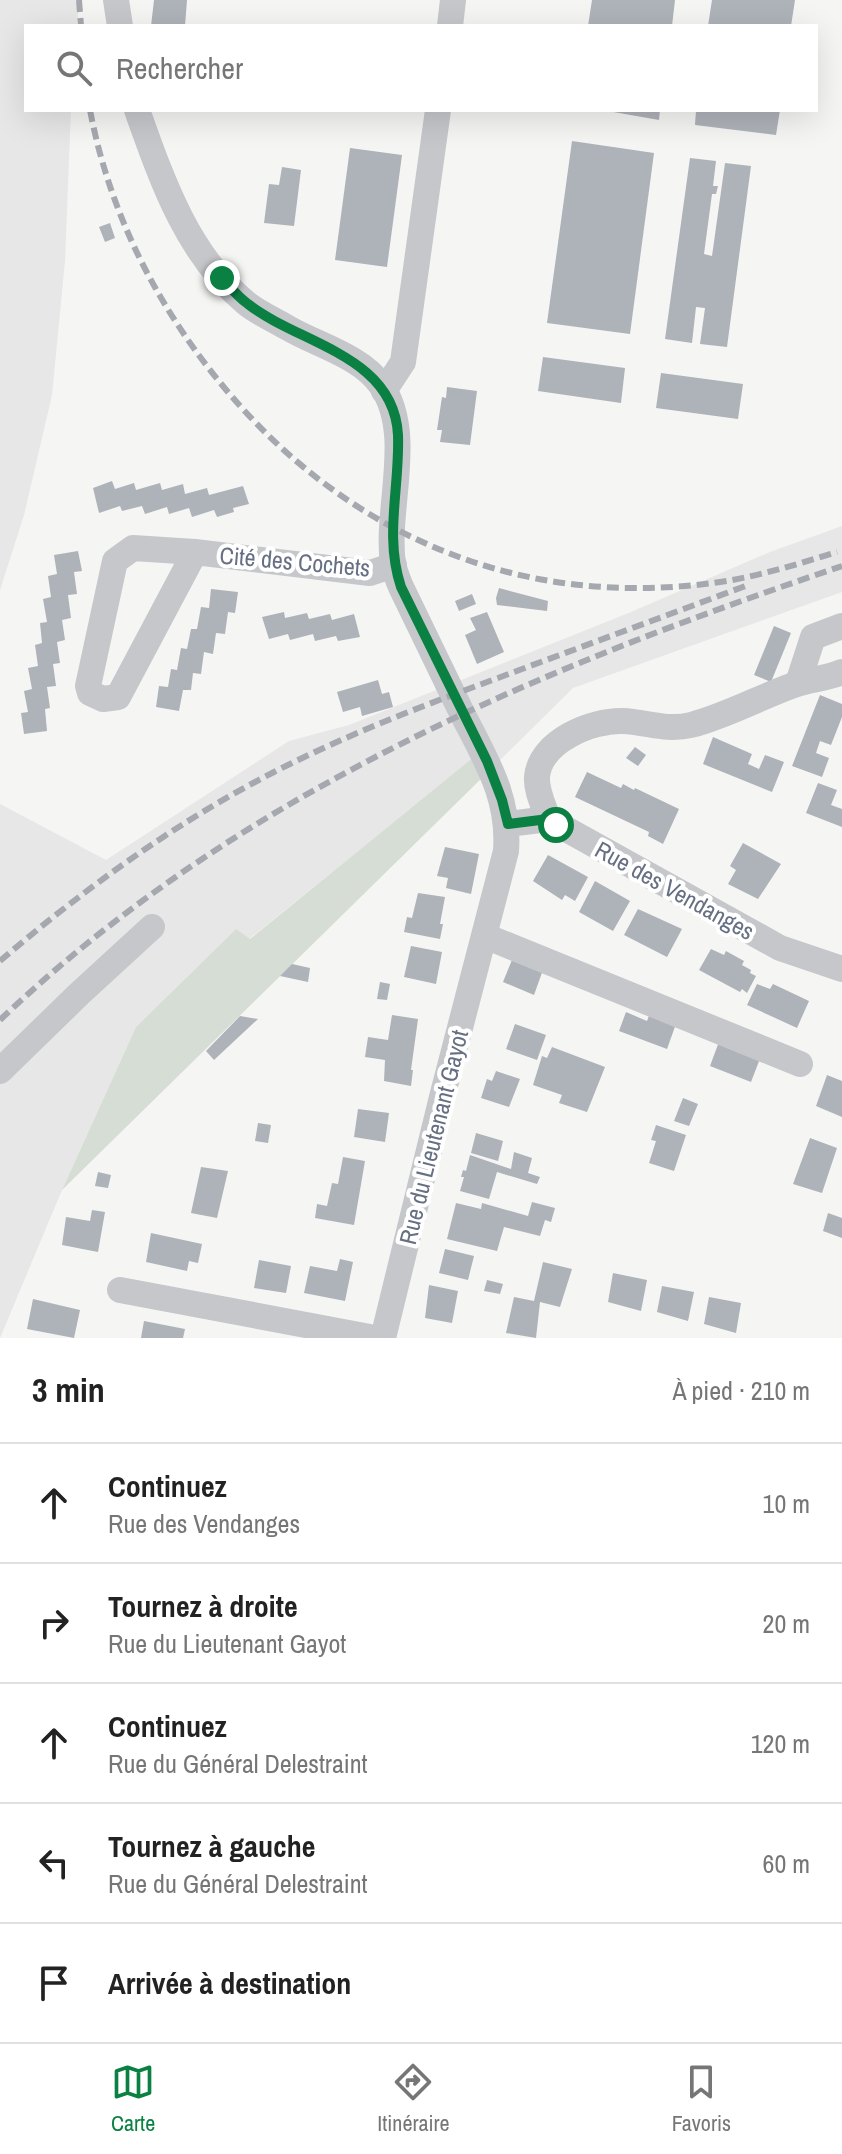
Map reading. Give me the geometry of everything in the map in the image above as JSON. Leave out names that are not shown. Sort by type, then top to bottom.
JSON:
[{"type":"street","points":[[116,0],[120,24]]},
{"type":"street","points":[[450,24],[453,0]]},
{"type":"street","points":[[138,112],[165,186],[199,251],[222,278],[247,304],[363,369],[384,391],[403,362],[438,112]]},
{"type":"street","name":"Rue du Lieutenant Gayot","points":[[383,1338],[506,851],[508,824],[487,761],[401,587],[394,565],[392,528],[398,433],[384,391]]},
{"type":"street","name":"Cité des Cochets","points":[[195,552],[118,697],[103,699],[90,693],[88,686],[115,561],[133,548],[195,552],[370,573],[394,565]]},
{"type":"street","points":[[798,683],[813,637],[842,626]]},
{"type":"street","points":[[508,824],[548,819],[537,780],[539,766],[549,751],[569,736],[606,721],[687,726],[798,683],[826,679],[842,672]]},
{"type":"street","name":"Rue des Vendanges","points":[[548,819],[780,948],[842,969]]},
{"type":"street","points":[[0,1071],[152,927]]},
{"type":"street","points":[[485,936],[800,1064]]},
{"type":"street","points":[[120,1290],[375,1338]]},
{"type":"shaded area","points":[[0,0],[79,0],[77,24],[24,24],[24,112],[71,112],[65,261],[52,395],[24,515],[0,590]]},
{"type":"shaded area","points":[[842,526],[842,592],[573,688],[485,775],[474,758],[249,939],[235,930],[136,1027],[62,1190],[0,1338],[0,804],[106,860],[289,741],[349,725],[631,612],[770,552]]},
{"type":"shaded area","points":[[474,757],[485,775],[62,1190],[136,1027],[236,929],[250,939]]},
{"type":"building","points":[[154,0],[187,0],[185,24],[151,24]]},
{"type":"building","points":[[592,0],[675,0],[672,24],[588,24]]},
{"type":"building","points":[[712,0],[795,0],[791,24],[708,24]]},
{"type":"building","points":[[613,112],[660,112],[659,120]]},
{"type":"building","points":[[696,112],[780,112],[776,135],[695,125]]},
{"type":"building","points":[[572,141],[654,153],[630,334],[547,323]]},
{"type":"building","points":[[350,148],[402,155],[387,267],[335,260]]},
{"type":"building","points":[[690,158],[716,161],[713,186],[718,186],[716,194],[712,194],[704,254],[712,256],[725,163],[751,166],[727,347],[700,344],[705,308],[696,307],[692,343],[665,339]]},
{"type":"building","points":[[282,167],[301,170],[294,226],[264,223],[269,184],[279,185]]},
{"type":"building","points":[[110,223],[115,238],[105,242],[99,227]]},
{"type":"building","points":[[543,357],[625,368],[621,403],[538,391]]},
{"type":"building","points":[[661,373],[743,384],[738,419],[656,408]]},
{"type":"building","points":[[447,387],[477,391],[470,445],[440,442],[442,430],[437,430],[442,397],[446,398]]},
{"type":"building","points":[[112,481],[115,489],[134,483],[136,490],[160,483],[162,490],[183,484],[185,494],[207,488],[209,495],[243,486],[249,504],[217,517],[214,510],[192,517],[189,508],[169,514],[167,507],[145,514],[142,506],[122,511],[120,506],[99,513],[93,488]]},
{"type":"building","points":[[78,551],[82,571],[74,572],[77,594],[68,595],[71,618],[62,620],[65,640],[57,642],[60,663],[53,664],[56,686],[47,687],[50,708],[45,709],[47,731],[24,734],[21,713],[28,712],[24,691],[32,689],[28,668],[38,666],[35,645],[42,643],[40,623],[47,622],[43,599],[51,597],[48,576],[57,574],[54,555]]},
{"type":"building","points":[[499,588],[548,601],[547,611],[497,605]]},
{"type":"building","points":[[211,589],[238,592],[235,613],[228,612],[225,634],[216,633],[213,654],[204,652],[201,674],[193,673],[191,690],[183,690],[179,711],[156,707],[159,686],[168,687],[171,669],[177,670],[181,648],[187,649],[191,629],[197,629],[201,607],[209,608]]},
{"type":"building","points":[[472,594],[476,604],[459,611],[455,601]]},
{"type":"building","points":[[284,612],[285,618],[307,613],[309,619],[330,614],[332,620],[354,614],[360,637],[338,641],[336,636],[315,641],[313,634],[290,640],[288,634],[269,639],[262,617]]},
{"type":"building","points":[[487,612],[504,652],[477,664],[465,635],[476,630],[470,618]]},
{"type":"building","points":[[774,626],[791,633],[771,682],[754,675]]},
{"type":"building","points":[[378,680],[382,694],[389,692],[393,707],[362,716],[360,707],[343,712],[337,692]]},
{"type":"building","points":[[820,695],[842,704],[842,717],[831,745],[820,741],[816,753],[829,758],[822,777],[792,766]]},
{"type":"building","points":[[713,737],[752,754],[748,764],[759,769],[765,755],[784,762],[772,792],[703,764]]},
{"type":"building","points":[[635,747],[646,755],[638,766],[626,758]]},
{"type":"building","points":[[587,772],[621,788],[623,784],[635,788],[679,809],[663,844],[648,836],[649,832],[575,797]]},
{"type":"building","points":[[818,783],[837,790],[831,805],[842,809],[842,827],[806,813]]},
{"type":"building","points":[[743,843],[781,864],[758,899],[728,884],[736,870],[730,866]]},
{"type":"building","points":[[445,847],[479,854],[471,894],[446,888],[448,878],[437,876]]},
{"type":"building","points":[[548,855],[588,877],[575,901],[565,895],[562,900],[533,881]]},
{"type":"building","points":[[595,881],[630,901],[613,931],[579,912]]},
{"type":"building","points":[[418,893],[445,897],[440,939],[404,932],[407,917],[412,918]]},
{"type":"building","points":[[638,909],[682,929],[667,957],[624,935]]},
{"type":"building","points":[[411,946],[442,952],[436,984],[404,977]]},
{"type":"building","points":[[711,949],[724,955],[726,951],[744,961],[742,965],[756,976],[747,993],[699,970]]},
{"type":"building","points":[[514,955],[544,967],[534,995],[503,982]]},
{"type":"building","points":[[292,964],[310,968],[308,982],[280,976]]},
{"type":"building","points":[[380,982],[390,984],[387,1000],[377,999]]},
{"type":"building","points":[[757,984],[770,989],[773,984],[809,1001],[797,1028],[747,1005]]},
{"type":"building","points":[[651,1010],[677,1021],[667,1049],[619,1031],[626,1012],[647,1021]]},
{"type":"building","points":[[392,1015],[418,1019],[411,1086],[384,1081],[385,1060],[365,1057],[368,1037],[388,1040]]},
{"type":"building","points":[[240,1016],[258,1019],[214,1060],[206,1051]]},
{"type":"building","points":[[515,1024],[546,1035],[537,1060],[506,1049]]},
{"type":"building","points":[[720,1039],[761,1056],[751,1082],[710,1066]]},
{"type":"building","points":[[552,1047],[605,1067],[587,1112],[559,1103],[562,1095],[533,1085],[542,1056],[547,1058]]},
{"type":"building","points":[[496,1071],[520,1079],[509,1107],[481,1098],[487,1079],[492,1081]]},
{"type":"building","points":[[827,1075],[842,1081],[842,1117],[816,1106]]},
{"type":"building","points":[[683,1098],[698,1104],[689,1126],[674,1121]]},
{"type":"building","points":[[358,1109],[389,1113],[385,1142],[354,1137]]},
{"type":"building","points":[[258,1123],[271,1125],[268,1143],[255,1141]]},
{"type":"building","points":[[656,1125],[686,1135],[674,1171],[649,1163],[656,1141],[651,1140]]},
{"type":"building","points":[[476,1133],[503,1141],[498,1161],[471,1153]]},
{"type":"building","points":[[810,1138],[837,1148],[822,1193],[793,1184]]},
{"type":"building","points":[[514,1152],[532,1158],[528,1173],[540,1177],[537,1184],[497,1172],[489,1199],[460,1191],[464,1177],[461,1177],[470,1155],[511,1169]]},
{"type":"building","points":[[343,1157],[365,1161],[354,1225],[315,1218],[317,1204],[327,1206],[332,1183],[338,1184]]},
{"type":"building","points":[[201,1167],[228,1171],[217,1218],[191,1213]]},
{"type":"building","points":[[98,1172],[111,1175],[108,1188],[95,1186]]},
{"type":"building","points":[[532,1202],[555,1208],[551,1222],[545,1220],[540,1236],[504,1227],[497,1251],[447,1239],[456,1203],[481,1209],[482,1203],[528,1216]]},
{"type":"building","points":[[92,1210],[105,1212],[98,1252],[62,1245],[66,1217],[90,1221]]},
{"type":"building","points":[[828,1213],[842,1218],[842,1238],[823,1231]]},
{"type":"building","points":[[151,1233],[202,1244],[198,1263],[189,1261],[187,1271],[146,1262]]},
{"type":"building","points":[[445,1249],[474,1256],[468,1280],[439,1273]]},
{"type":"building","points":[[340,1259],[353,1262],[345,1301],[304,1293],[310,1266],[337,1271]]},
{"type":"building","points":[[259,1260],[291,1266],[286,1293],[254,1288]]},
{"type":"building","points":[[543,1262],[572,1269],[560,1307],[540,1302],[536,1338],[506,1333],[514,1297],[534,1301]]},
{"type":"building","points":[[613,1273],[647,1280],[641,1311],[608,1302]]},
{"type":"building","points":[[487,1280],[503,1284],[500,1294],[484,1291]]},
{"type":"building","points":[[429,1285],[458,1291],[452,1323],[425,1318]]},
{"type":"building","points":[[662,1286],[694,1292],[688,1321],[657,1312]]},
{"type":"building","points":[[709,1297],[741,1303],[736,1333],[704,1324]]},
{"type":"building","points":[[33,1299],[80,1310],[74,1338],[27,1329]]},
{"type":"building","points":[[144,1321],[185,1329],[183,1338],[141,1338]]},
{"type":"railway","points":[[79,0],[81,24]]},
{"type":"railway","points":[[90,112],[98,147],[122,219],[154,286],[195,350],[267,434],[321,481],[379,520],[441,550],[506,572],[575,584],[646,588],[720,582],[837,552]]},
{"type":"railway","points":[[0,1020],[92,940],[189,868],[290,804],[395,747],[503,695],[614,649],[842,566]]},
{"type":"railway","points":[[0,961],[64,908],[131,859],[201,813],[274,772],[413,710],[748,585]]},
{"type":"route","points":[[222,278],[247,304],[343,356],[380,384],[398,433],[392,528],[394,565],[401,587],[487,761],[508,824],[548,819],[556,825]]}]
